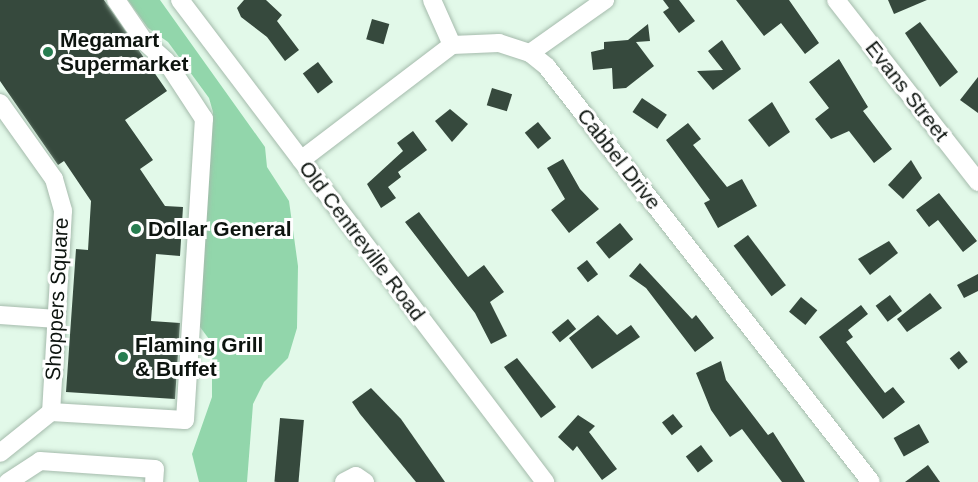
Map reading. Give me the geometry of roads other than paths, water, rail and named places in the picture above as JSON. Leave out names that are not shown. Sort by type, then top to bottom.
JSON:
[{"type":"street","points":[[51,412],[185,420],[204,119],[166,61],[144,41],[116,0]]},
{"type":"street","name":"Old Centreville Road","points":[[180,0],[545,482]]},
{"type":"street","points":[[301,160],[452,45],[432,0]]},
{"type":"street","points":[[530,53],[605,0]]},
{"type":"street","name":"Evans Street","points":[[836,0],[978,182]]},
{"type":"street","name":"Cabbel Drive","points":[[452,45],[499,43],[530,53],[547,67],[871,482]]},
{"type":"street","name":"Shoppers Square","points":[[0,103],[61,195],[51,412],[0,453]]},
{"type":"street","points":[[0,315],[57,319]]},
{"type":"street","points":[[8,482],[40,461],[155,469],[154,482]]},
{"type":"street","points":[[344,482],[356,476],[365,482]]},
{"type":"place","name":"Megamart Supermarket","points":[[48,52]]},
{"type":"place","name":"Dollar General","points":[[136,229]]},
{"type":"place","name":"Flaming Grill & Buffet","points":[[123,357]]}]
